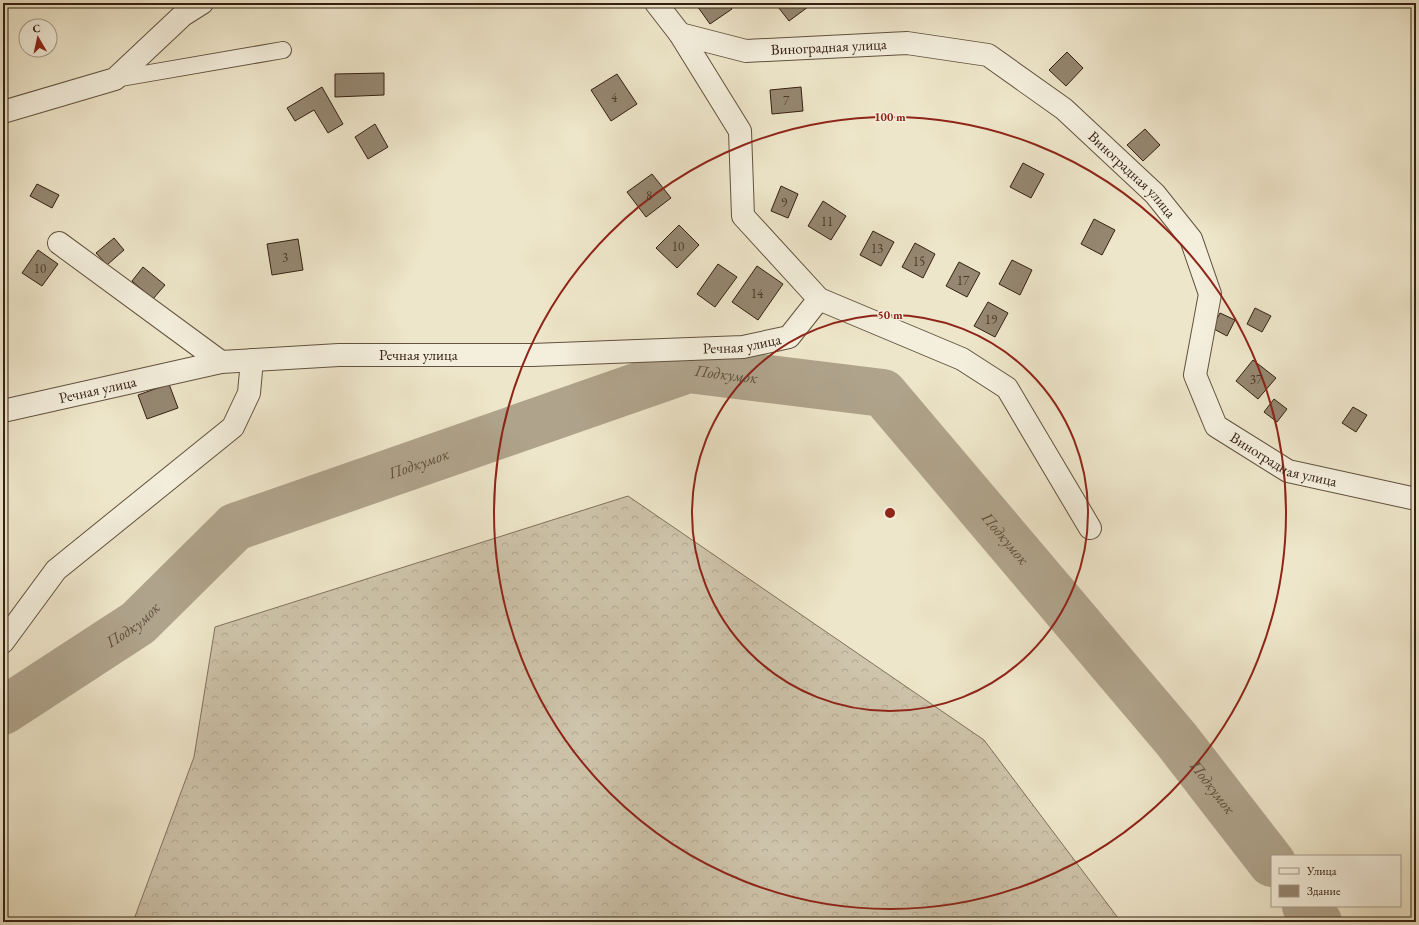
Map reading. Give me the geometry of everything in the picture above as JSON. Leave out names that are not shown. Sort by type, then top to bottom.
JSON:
[{"type":"street","points":[[3,112],[115,79],[183,15],[202,3]]},
{"type":"street","points":[[656,3],[680,34],[740,131],[742,216],[819,299],[962,359],[1007,388],[1090,528]]},
{"type":"street","name":"Виноградная улица","points":[[680,34],[746,51],[907,43],[988,55],[1064,109],[1155,194],[1191,239],[1210,294],[1195,375],[1216,426],[1288,471],[1416,499]]},
{"type":"street","points":[[59,243],[222,362]]},
{"type":"street","name":"Речная улица","points":[[3,411],[222,362],[339,355],[532,355],[743,348],[789,338],[819,299]]},
{"type":"street","points":[[3,642],[56,570],[233,427],[249,393],[252,360]]},
{"type":"lane","points":[[115,79],[283,50]]},
{"type":"green space","points":[[628,496],[984,740],[1121,922],[133,922],[194,757],[215,627]]},
{"type":"building","points":[[695,3],[727,3],[732,9],[710,24]]},
{"type":"building","points":[[775,3],[811,3],[812,4],[789,21]]},
{"type":"building","points":[[1067,52],[1083,68],[1066,86],[1049,70]]},
{"type":"building","points":[[384,73],[384,95],[335,97],[335,74]]},
{"type":"building","points":[[617,74],[637,104],[611,121],[591,90]]},
{"type":"building","points":[[322,87],[343,124],[328,133],[314,110],[295,121],[287,108]]},
{"type":"building","points":[[801,87],[803,111],[772,114],[770,90]]},
{"type":"building","points":[[375,124],[388,147],[368,159],[355,137]]},
{"type":"building","points":[[1145,129],[1160,145],[1143,161],[1127,145]]},
{"type":"building","points":[[1023,163],[1044,174],[1031,198],[1010,187]]},
{"type":"building","points":[[652,174],[671,198],[646,217],[627,192]]},
{"type":"building","points":[[37,184],[59,195],[52,208],[30,196]]},
{"type":"building","points":[[781,186],[798,194],[788,218],[771,211]]},
{"type":"building","points":[[823,201],[846,216],[831,240],[808,226]]},
{"type":"building","points":[[1094,219],[1115,230],[1102,255],[1081,244]]},
{"type":"building","points":[[679,225],[699,245],[677,268],[656,248]]},
{"type":"building","points":[[873,231],[894,242],[881,266],[860,255]]},
{"type":"building","points":[[114,238],[124,250],[107,265],[96,253]]},
{"type":"building","points":[[298,239],[303,270],[272,275],[267,244]]},
{"type":"building","points":[[915,243],[935,254],[923,278],[902,267]]},
{"type":"building","points":[[38,250],[58,264],[42,286],[22,273]]},
{"type":"building","points":[[1012,260],[1032,270],[1020,295],[999,284]]},
{"type":"building","points":[[959,262],[980,273],[967,297],[946,286]]},
{"type":"building","points":[[718,264],[737,277],[715,307],[697,294]]},
{"type":"building","points":[[757,266],[783,284],[758,320],[732,302]]},
{"type":"building","points":[[143,267],[165,285],[153,299],[132,281]]},
{"type":"building","points":[[988,302],[1008,313],[995,337],[974,326]]},
{"type":"building","points":[[1255,308],[1271,316],[1262,332],[1247,324]]},
{"type":"building","points":[[1220,313],[1235,320],[1227,336],[1212,328]]},
{"type":"building","points":[[1253,360],[1276,378],[1258,399],[1236,381]]},
{"type":"building","points":[[169,384],[178,408],[147,419],[138,395]]},
{"type":"building","points":[[1274,399],[1287,409],[1277,422],[1264,412]]},
{"type":"building","points":[[1353,407],[1367,415],[1356,432],[1342,423]]},
{"type":"waterway","name":"Подкумок","points":[[3,711],[138,623],[235,527],[688,369],[883,393],[1176,739],[1271,862]]},
{"type":"waterway","name":"Подкумок","points":[[1307,907],[1318,922]]}]
